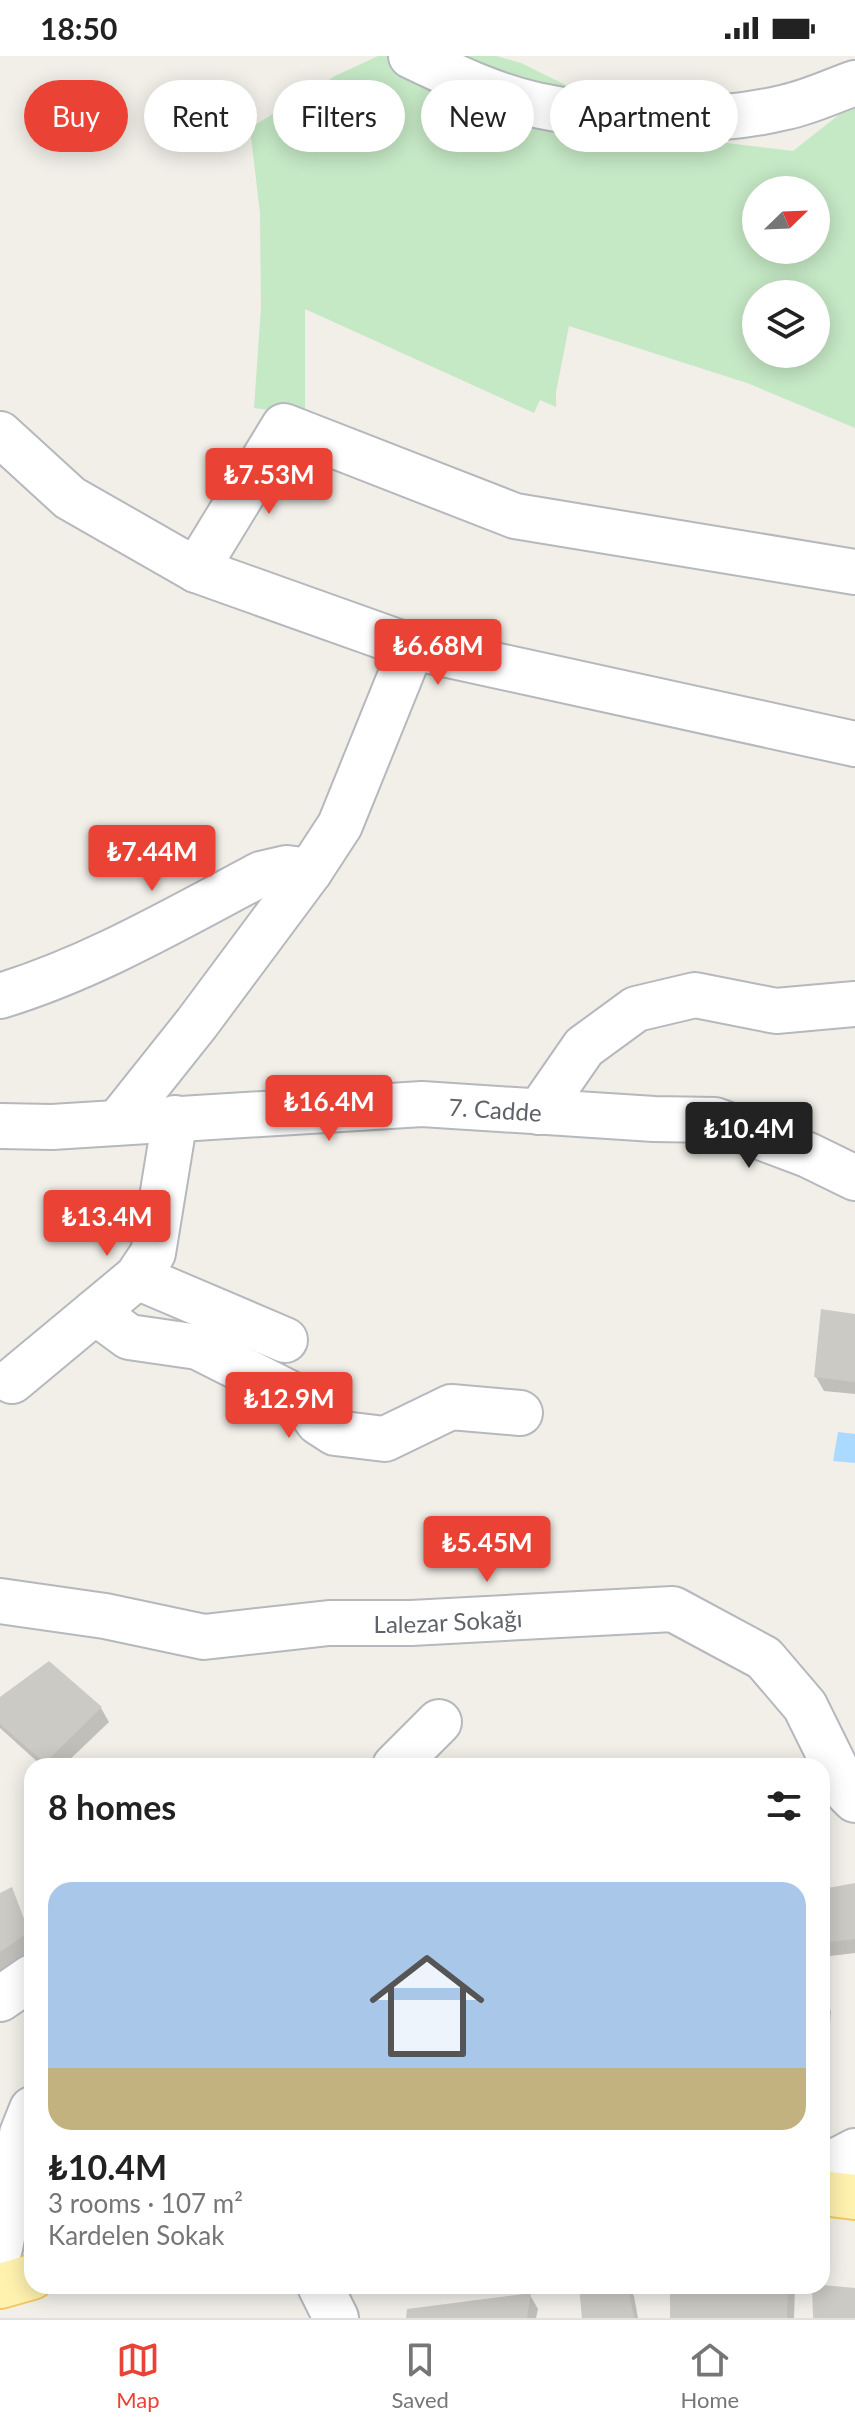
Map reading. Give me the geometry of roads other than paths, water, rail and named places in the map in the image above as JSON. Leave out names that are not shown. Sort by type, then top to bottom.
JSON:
[{"type":"main road","points":[[830,2194],[855,2197]]},
{"type":"main road","points":[[0,2286],[24,2279]]},
{"type":"street","points":[[411,56],[464,82],[536,105],[626,119],[740,115],[787,107],[855,83]]},
{"type":"street","points":[[196,570],[284,426],[515,516],[855,572]]},
{"type":"street","points":[[0,434],[70,498],[196,570],[412,647],[855,744]]},
{"type":"street","points":[[119,1121],[197,1023],[310,871],[340,825],[412,647]]},
{"type":"street","points":[[0,996],[40,984],[114,952],[261,874],[287,868],[310,871]]},
{"type":"street","points":[[539,1112],[584,1047],[636,1009],[695,995],[776,1011],[855,1004]]},
{"type":"street","name":"7. Cadde","points":[[0,1126],[52,1127],[422,1104],[715,1120],[808,1155],[855,1178]]},
{"type":"street","points":[[12,1381],[137,1277],[153,1253],[175,1118]]},
{"type":"street","points":[[137,1277],[285,1340]]},
{"type":"street","points":[[95,1312],[129,1337],[198,1347],[303,1400],[318,1422],[335,1433],[385,1439],[451,1407],[520,1413]]},
{"type":"street","name":"Lalezar Sokağı","points":[[0,1601],[105,1616],[204,1637],[329,1623],[411,1623],[673,1609],[764,1658],[805,1706],[848,1793],[855,1800]]},
{"type":"street","points":[[403,1758],[439,1722]]},
{"type":"street","points":[[830,1810],[855,1810]]},
{"type":"street","points":[[0,1999],[24,1981]]},
{"type":"street","points":[[0,2248],[24,2129]]},
{"type":"street","points":[[830,2164],[855,2151]]},
{"type":"street","points":[[324,2294],[336,2318]]},
{"type":"water","points":[[838,1432],[855,1434],[855,1463],[833,1461]]}]
